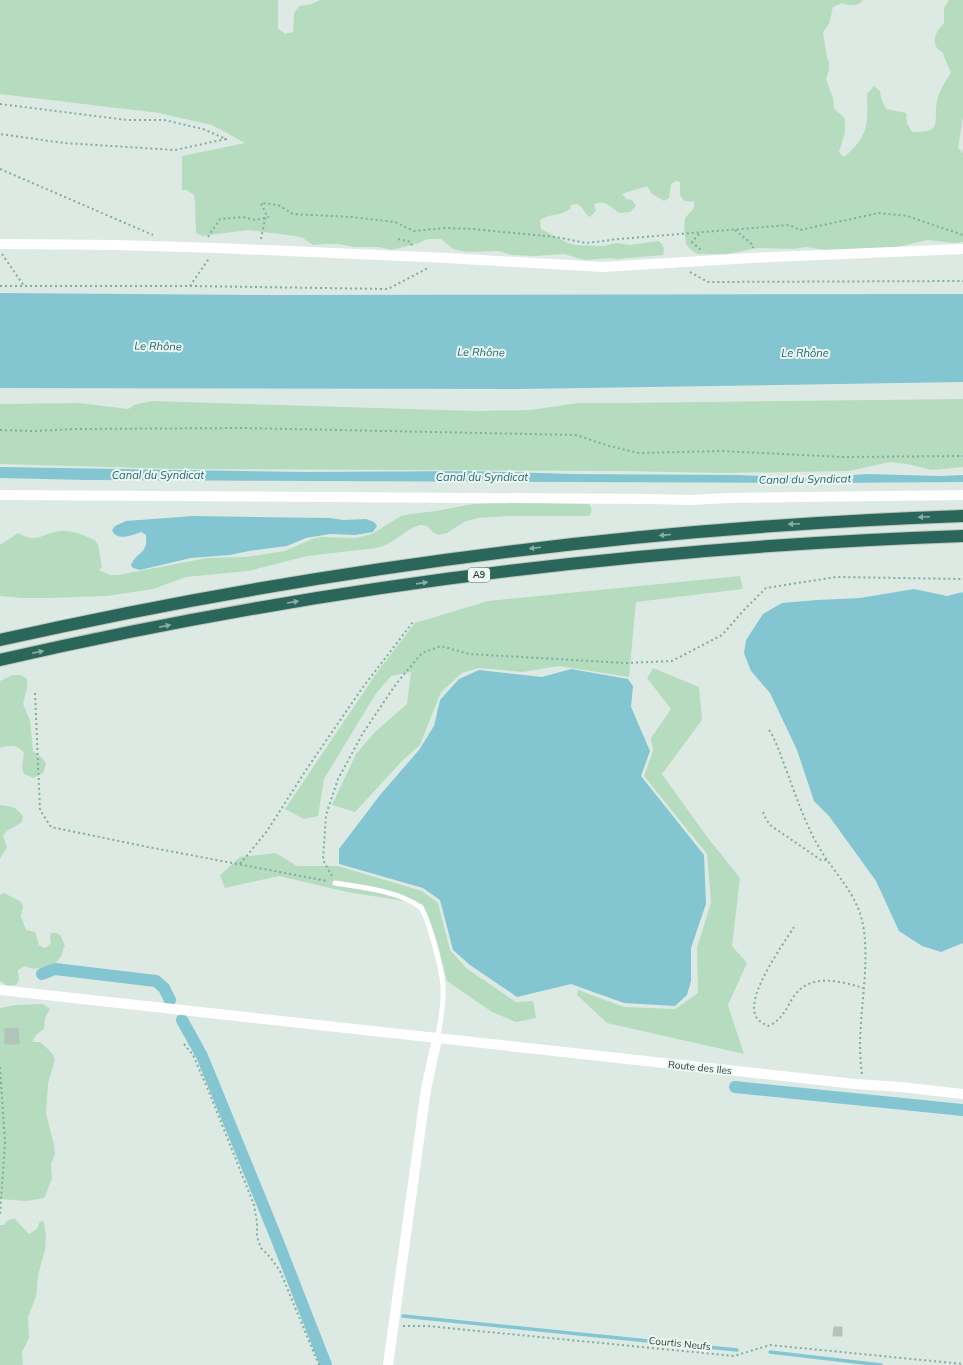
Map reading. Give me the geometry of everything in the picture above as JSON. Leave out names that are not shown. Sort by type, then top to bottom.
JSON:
[{"type":"highway","name":"A9","points":[[0,640],[101,618],[234,592],[349,573],[483,554],[624,538],[769,526],[963,516]]},
{"type":"highway","name":"A9","points":[[0,660],[154,628],[279,605],[485,574],[616,559],[704,551],[842,541],[963,536]]},
{"type":"street","points":[[0,244],[116,244],[447,258],[603,267],[963,248]]},
{"type":"street","points":[[0,495],[690,500],[728,498],[963,495]]},
{"type":"street","name":"Route des Iles","points":[[0,990],[437,1039],[863,1085],[901,1087],[963,1094]]},
{"type":"street","points":[[388,1365],[426,1089],[437,1039]]},
{"type":"lane","points":[[335,883],[373,889],[407,899],[421,908],[431,931],[443,984],[441,1017],[437,1039]]},
{"type":"path","points":[[0,104],[127,120],[164,120],[203,129],[226,138],[175,150],[64,143],[0,134]]},
{"type":"path","points":[[0,169],[160,238]]},
{"type":"path","points":[[263,230],[266,214],[261,203],[278,205],[293,214],[352,217],[395,222],[414,231],[445,228],[472,229],[556,237],[586,243],[790,225],[800,230],[879,213],[907,216],[963,235]]},
{"type":"path","points":[[190,247],[206,240],[220,219],[243,216],[256,220],[269,217]]},
{"type":"path","points":[[735,230],[753,245],[751,258]]},
{"type":"path","points":[[700,233],[692,242],[713,260]]},
{"type":"path","points":[[190,286],[217,248]]},
{"type":"path","points":[[0,251],[24,286]]},
{"type":"path","points":[[0,286],[190,286],[388,289],[447,258]]},
{"type":"path","points":[[690,272],[708,282],[963,281]]},
{"type":"path","points":[[0,430],[33,431],[77,428],[243,428],[576,435],[609,446],[638,453],[721,451],[844,457],[963,456]]},
{"type":"path","points":[[335,883],[323,860],[326,815],[338,779],[363,733],[396,684],[422,653],[441,646],[469,654],[626,663],[672,661],[722,635],[766,588],[836,577],[963,579]]},
{"type":"path","points":[[240,864],[267,831],[308,767],[363,687],[413,622]]},
{"type":"path","points":[[35,693],[40,810],[51,827],[335,883]]},
{"type":"path","points":[[769,730],[777,745],[817,844],[849,890],[862,920],[865,949],[860,1060],[863,1085]]},
{"type":"path","points":[[763,812],[770,824],[820,860],[828,860]]},
{"type":"path","points":[[794,927],[764,975],[758,992],[754,1006],[755,1015],[761,1023],[768,1026],[775,1023],[783,1016],[795,995],[810,984],[826,980],[843,982],[863,988]]},
{"type":"path","points":[[184,1044],[193,1055],[254,1205],[257,1222],[257,1237],[261,1248],[270,1257],[280,1271],[319,1365]]},
{"type":"path","points":[[0,1067],[5,1143],[0,1214]]},
{"type":"path","name":"Courtis Neufs","points":[[394,1326],[427,1326],[734,1356],[770,1345],[963,1364]]},
{"type":"green space","points":[[0,0],[278,0],[278,28],[285,34],[293,32],[294,13],[299,6],[312,4],[320,0],[863,0],[856,5],[842,3],[833,7],[829,24],[823,32],[827,58],[829,61],[829,70],[826,79],[833,98],[834,108],[845,119],[845,132],[839,152],[844,157],[863,135],[867,121],[867,94],[874,86],[880,91],[881,98],[886,109],[906,113],[907,123],[912,132],[929,131],[933,128],[936,120],[938,97],[951,72],[943,53],[935,45],[935,38],[944,23],[944,8],[949,0],[963,0],[963,118],[958,148],[963,153],[963,242],[953,243],[927,240],[873,253],[832,251],[806,247],[793,249],[758,248],[727,254],[697,254],[686,244],[684,227],[685,218],[694,208],[694,201],[690,202],[683,200],[680,195],[680,182],[676,181],[671,184],[669,198],[664,201],[652,194],[647,186],[622,194],[626,199],[632,200],[636,206],[630,212],[619,213],[608,204],[601,202],[594,204],[596,211],[590,217],[577,204],[571,205],[570,209],[567,211],[548,216],[540,220],[541,229],[568,243],[576,245],[604,246],[616,243],[630,245],[658,241],[664,247],[663,255],[585,260],[564,254],[535,256],[512,255],[499,251],[465,252],[453,249],[441,239],[428,239],[392,250],[378,247],[355,247],[338,244],[313,245],[303,238],[295,236],[248,230],[202,236],[196,233],[194,195],[187,190],[182,190],[182,156],[245,143],[212,125],[159,113],[0,94]]},
{"type":"green space","points":[[963,399],[963,467],[932,470],[907,464],[890,462],[849,471],[723,473],[620,471],[181,469],[0,464],[0,404],[79,403],[128,409],[134,405],[151,401],[475,411],[530,410],[579,403]]},
{"type":"green space","points":[[519,502],[589,504],[591,511],[590,515],[587,516],[508,516],[477,518],[464,522],[447,533],[438,535],[427,526],[420,525],[412,528],[388,544],[377,548],[307,556],[248,571],[186,577],[153,589],[107,596],[22,598],[0,596],[0,545],[18,533],[35,538],[53,532],[68,531],[78,533],[95,540],[98,545],[102,567],[99,570],[110,575],[118,575],[207,558],[245,557],[285,551],[312,539],[321,537],[356,538],[372,534],[401,516],[411,514],[473,504]]},
{"type":"green space","points":[[740,576],[743,589],[636,602],[629,677],[559,666],[523,672],[479,668],[462,673],[441,692],[420,745],[403,760],[355,812],[332,805],[356,754],[375,732],[407,704],[411,672],[391,676],[375,695],[324,779],[318,816],[304,819],[285,809],[378,671],[415,623],[488,601]]},
{"type":"green space","points":[[653,668],[699,687],[702,720],[662,774],[708,838],[740,878],[732,946],[747,963],[728,1005],[744,1054],[607,1023],[577,995],[578,990],[624,1007],[675,1009],[698,993],[697,948],[711,902],[707,854],[644,776],[653,751],[651,738],[671,709],[647,678]]},
{"type":"green space","points":[[13,675],[21,675],[27,679],[27,688],[23,704],[30,720],[33,751],[43,759],[46,764],[43,773],[33,778],[24,774],[22,768],[24,753],[19,748],[7,746],[0,748],[0,681]]},
{"type":"green space","points":[[0,805],[13,808],[23,816],[22,822],[10,829],[3,836],[7,847],[0,859]]},
{"type":"green space","points":[[276,853],[297,866],[338,866],[422,891],[438,903],[450,950],[466,968],[516,1002],[533,1001],[536,1018],[516,1022],[492,1012],[447,981],[437,941],[423,904],[347,892],[279,876],[225,888],[220,875],[240,857]]},
{"type":"green space","points":[[4,893],[20,901],[23,906],[21,916],[26,930],[35,932],[39,945],[44,948],[47,947],[51,943],[51,933],[57,933],[61,936],[65,947],[59,959],[48,966],[36,969],[25,966],[18,970],[19,980],[16,985],[7,986],[0,981],[0,895]]},
{"type":"green space","points":[[43,1004],[50,1009],[45,1018],[44,1029],[36,1035],[32,1042],[40,1042],[52,1053],[55,1059],[48,1084],[46,1113],[55,1154],[51,1164],[52,1179],[44,1198],[27,1201],[0,1199],[0,1008],[15,1005]]},
{"type":"green space","points":[[14,1218],[29,1234],[37,1229],[40,1221],[44,1222],[46,1237],[45,1250],[38,1275],[36,1297],[28,1317],[29,1338],[22,1352],[23,1365],[0,1365],[0,1225],[4,1225],[7,1221]]},
{"type":"water","name":"Le Rhône","points":[[0,293],[270,295],[963,294],[963,382],[520,389],[0,388]]},
{"type":"water","name":"Canal du Syndicat","points":[[0,467],[305,472],[471,471],[786,477],[824,477],[868,474],[940,476],[963,475],[963,482],[822,483],[86,480],[0,478]]},
{"type":"water","points":[[193,516],[330,518],[343,520],[366,519],[374,522],[377,526],[373,532],[355,535],[330,534],[306,538],[287,546],[230,555],[191,558],[140,570],[133,568],[131,565],[144,549],[146,535],[141,532],[121,537],[114,534],[112,530],[115,526],[126,521]]},
{"type":"water","points":[[914,589],[947,596],[963,592],[963,943],[941,952],[922,946],[899,931],[876,881],[829,816],[814,801],[797,750],[770,693],[751,671],[744,653],[746,640],[763,614],[782,603],[860,598]]},
{"type":"water","points":[[571,669],[628,679],[633,686],[631,707],[650,751],[641,776],[704,855],[706,904],[691,948],[691,981],[687,995],[675,1006],[624,1003],[571,984],[517,997],[470,965],[453,950],[440,900],[423,888],[339,864],[339,849],[380,795],[419,750],[434,726],[440,700],[459,679],[479,670],[542,677]]},
{"type":"building","points":[[18,1028],[19,1044],[5,1044],[5,1029]]},
{"type":"building","points":[[834,1327],[842,1327],[842,1336],[833,1336]]},
{"type":"waterway","points":[[42,974],[55,969],[156,981],[164,988],[170,1000]]},
{"type":"waterway","points":[[182,1020],[202,1056],[276,1237],[326,1365]]},
{"type":"waterway","points":[[735,1087],[963,1110]]},
{"type":"waterway","points":[[403,1316],[737,1350]]},
{"type":"waterway","points":[[770,1352],[881,1365]]}]
